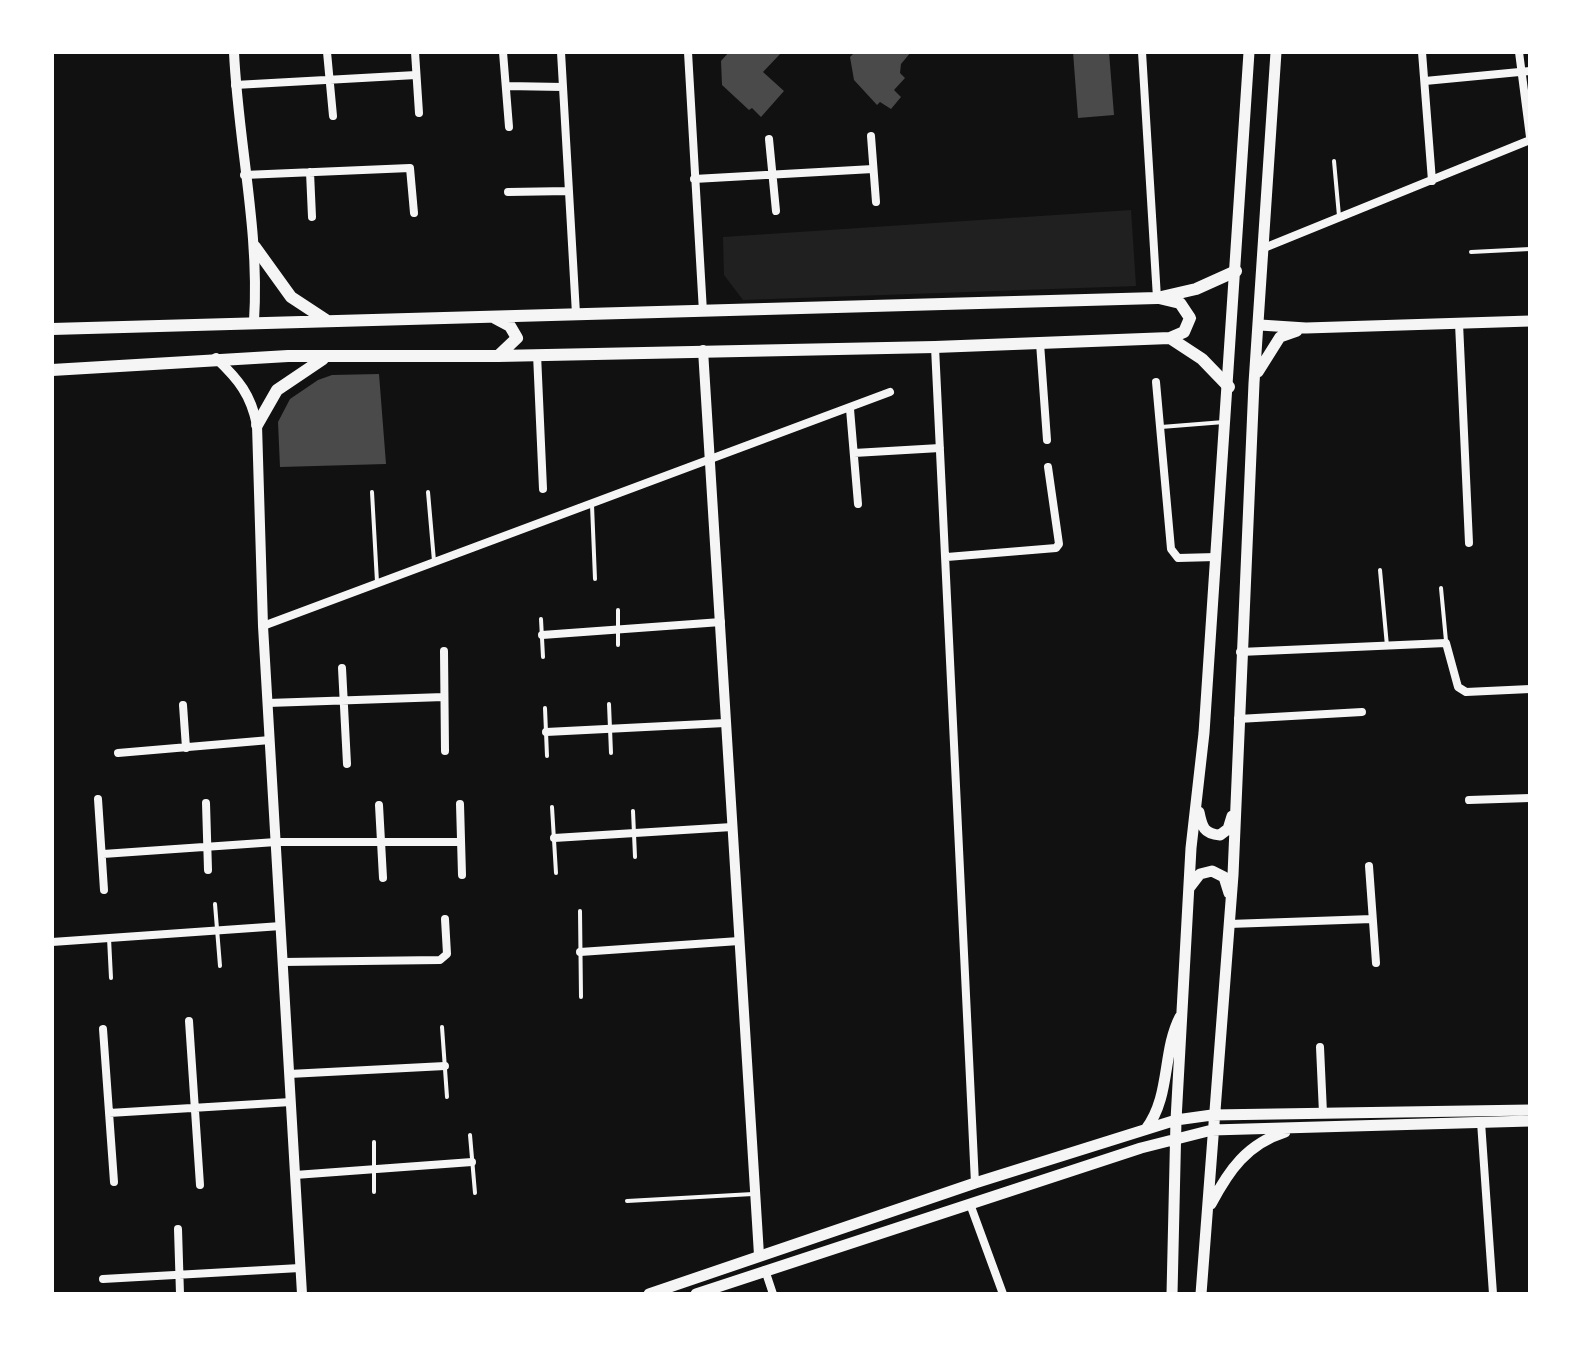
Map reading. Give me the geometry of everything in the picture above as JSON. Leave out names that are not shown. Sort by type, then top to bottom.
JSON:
[{"type":"main road","points":[[1172,1294],[1176,1120],[1189,888],[1229,387],[1249,52]]},
{"type":"main road","points":[[1201,1294],[1209,1208],[1212,1115],[1224,1011],[1231,897],[1254,383],[1276,52]]},
{"type":"main road","points":[[255,247],[291,297],[326,320]]},
{"type":"main road","points":[[52,329],[1157,298],[1196,289],[1236,271]]},
{"type":"main road","points":[[52,370],[216,358],[935,347],[1170,338],[1184,332],[1190,318],[1180,303],[1157,298]]},
{"type":"main road","points":[[493,317],[510,326],[517,338],[498,356]]},
{"type":"main road","points":[[1260,325],[1306,328],[1530,321]]},
{"type":"main road","points":[[1254,383],[1263,362],[1280,337],[1306,328]]},
{"type":"main road","points":[[1170,338],[1202,359],[1229,387]]},
{"type":"main road","points":[[257,425],[277,390],[305,367],[331,356]]},
{"type":"main road","points":[[1197,804],[1202,828],[1209,834],[1220,835],[1228,829],[1235,808]]},
{"type":"main road","points":[[1189,888],[1200,874],[1212,871],[1224,877],[1231,897]]},
{"type":"main road","points":[[1145,1129],[1158,1109],[1172,1033],[1182,1012]]},
{"type":"main road","points":[[649,1294],[673,1290],[759,1255],[1176,1120],[1212,1115],[1530,1110]]},
{"type":"main road","points":[[696,1294],[1176,1138],[1212,1130],[1530,1121]]},
{"type":"main road","points":[[1209,1208],[1226,1176],[1248,1149],[1295,1128]]},
{"type":"street","points":[[234,52],[244,175],[255,247],[254,321]]},
{"type":"street","points":[[327,52],[333,116]]},
{"type":"street","points":[[415,52],[419,113]]},
{"type":"street","points":[[503,52],[509,127]]},
{"type":"street","points":[[561,52],[576,314]]},
{"type":"street","points":[[688,52],[703,312]]},
{"type":"street","points":[[1142,52],[1157,298]]},
{"type":"street","points":[[1422,52],[1432,181]]},
{"type":"street","points":[[1264,248],[1530,138],[1525,71],[1519,52]]},
{"type":"street","points":[[1425,81],[1525,71]]},
{"type":"street","points":[[235,85],[416,75]]},
{"type":"street","points":[[506,86],[563,87]]},
{"type":"street","points":[[871,136],[876,202]]},
{"type":"street","points":[[769,139],[776,211]]},
{"type":"street","points":[[244,175],[410,168],[414,213]]},
{"type":"street","points":[[694,179],[773,177],[873,169]]},
{"type":"street","points":[[310,172],[312,217]]},
{"type":"street","points":[[508,192],[569,191]]},
{"type":"street","points":[[1459,323],[1469,543]]},
{"type":"street","points":[[1040,343],[1047,440]]},
{"type":"street","points":[[935,347],[975,1183]]},
{"type":"street","points":[[703,350],[759,1255]]},
{"type":"street","points":[[537,354],[543,489]]},
{"type":"street","points":[[216,358],[239,380],[252,399],[257,425],[263,626],[302,1294]]},
{"type":"street","points":[[1156,382],[1171,549],[1178,558],[1216,557]]},
{"type":"street","points":[[263,626],[890,392]]},
{"type":"street","points":[[850,409],[858,504]]},
{"type":"street","points":[[854,453],[940,448]]},
{"type":"street","points":[[947,557],[1056,548],[1059,544],[1048,467]]},
{"type":"street","points":[[542,635],[721,622]]},
{"type":"street","points":[[1240,652],[1446,643],[1458,687],[1466,692],[1530,689]]},
{"type":"street","points":[[444,651],[445,751]]},
{"type":"street","points":[[342,668],[347,764]]},
{"type":"street","points":[[268,703],[444,697]]},
{"type":"street","points":[[183,705],[186,748]]},
{"type":"street","points":[[1237,719],[1362,712]]},
{"type":"street","points":[[546,732],[725,723]]},
{"type":"street","points":[[118,753],[270,740]]},
{"type":"street","points":[[1469,800],[1530,798]]},
{"type":"street","points":[[98,799],[104,890]]},
{"type":"street","points":[[206,803],[208,870]]},
{"type":"street","points":[[460,804],[462,875]]},
{"type":"street","points":[[379,805],[383,878]]},
{"type":"street","points":[[554,838],[732,827]]},
{"type":"street","points":[[103,854],[276,842],[461,842]]},
{"type":"street","points":[[1369,866],[1376,963]]},
{"type":"street","points":[[282,962],[440,960],[447,954],[445,919]]},
{"type":"street","points":[[1229,924],[1372,919]]},
{"type":"street","points":[[52,942],[281,926]]},
{"type":"street","points":[[580,952],[739,941]]},
{"type":"street","points":[[189,1021],[200,1185]]},
{"type":"street","points":[[103,1029],[114,1182]]},
{"type":"street","points":[[1320,1047],[1323,1113]]},
{"type":"street","points":[[289,1074],[445,1066]]},
{"type":"street","points":[[109,1113],[291,1102]]},
{"type":"street","points":[[1481,1122],[1493,1294]]},
{"type":"street","points":[[295,1175],[472,1162]]},
{"type":"street","points":[[970,1204],[1003,1294]]},
{"type":"street","points":[[178,1229],[180,1294]]},
{"type":"street","points":[[103,1279],[300,1268]]},
{"type":"street","points":[[765,1270],[773,1294]]},
{"type":"lane","points":[[1334,161],[1339,219]]},
{"type":"lane","points":[[1471,252],[1530,249]]},
{"type":"lane","points":[[1159,427],[1226,422]]},
{"type":"lane","points":[[372,492],[377,585]]},
{"type":"lane","points":[[428,492],[434,563]]},
{"type":"lane","points":[[592,503],[595,579]]},
{"type":"lane","points":[[1380,570],[1387,646]]},
{"type":"lane","points":[[1441,588],[1446,643]]},
{"type":"lane","points":[[618,610],[618,645]]},
{"type":"lane","points":[[541,619],[543,657]]},
{"type":"lane","points":[[609,704],[611,753]]},
{"type":"lane","points":[[545,708],[547,756]]},
{"type":"lane","points":[[552,807],[556,873]]},
{"type":"lane","points":[[633,811],[635,857]]},
{"type":"lane","points":[[215,904],[220,966]]},
{"type":"lane","points":[[580,911],[581,997]]},
{"type":"lane","points":[[109,938],[111,978]]},
{"type":"lane","points":[[442,1027],[447,1097]]},
{"type":"lane","points":[[470,1135],[475,1193]]},
{"type":"lane","points":[[374,1142],[374,1192]]},
{"type":"lane","points":[[627,1201],[755,1194]]},
{"type":"shaded area","points":[[1131,210],[1136,286],[743,300],[724,275],[723,237]]},
{"type":"building","points":[[729,52],[782,52],[763,72],[784,91],[761,117],[722,85],[721,61]]},
{"type":"building","points":[[855,52],[911,52],[901,64],[900,73],[905,78],[894,90],[901,97],[891,109],[880,102],[877,105],[854,80],[850,57]]},
{"type":"building","points":[[1073,52],[1109,52],[1114,115],[1078,118]]},
{"type":"building","points":[[379,374],[386,464],[280,467],[278,422],[290,399],[318,380],[332,375]]}]
